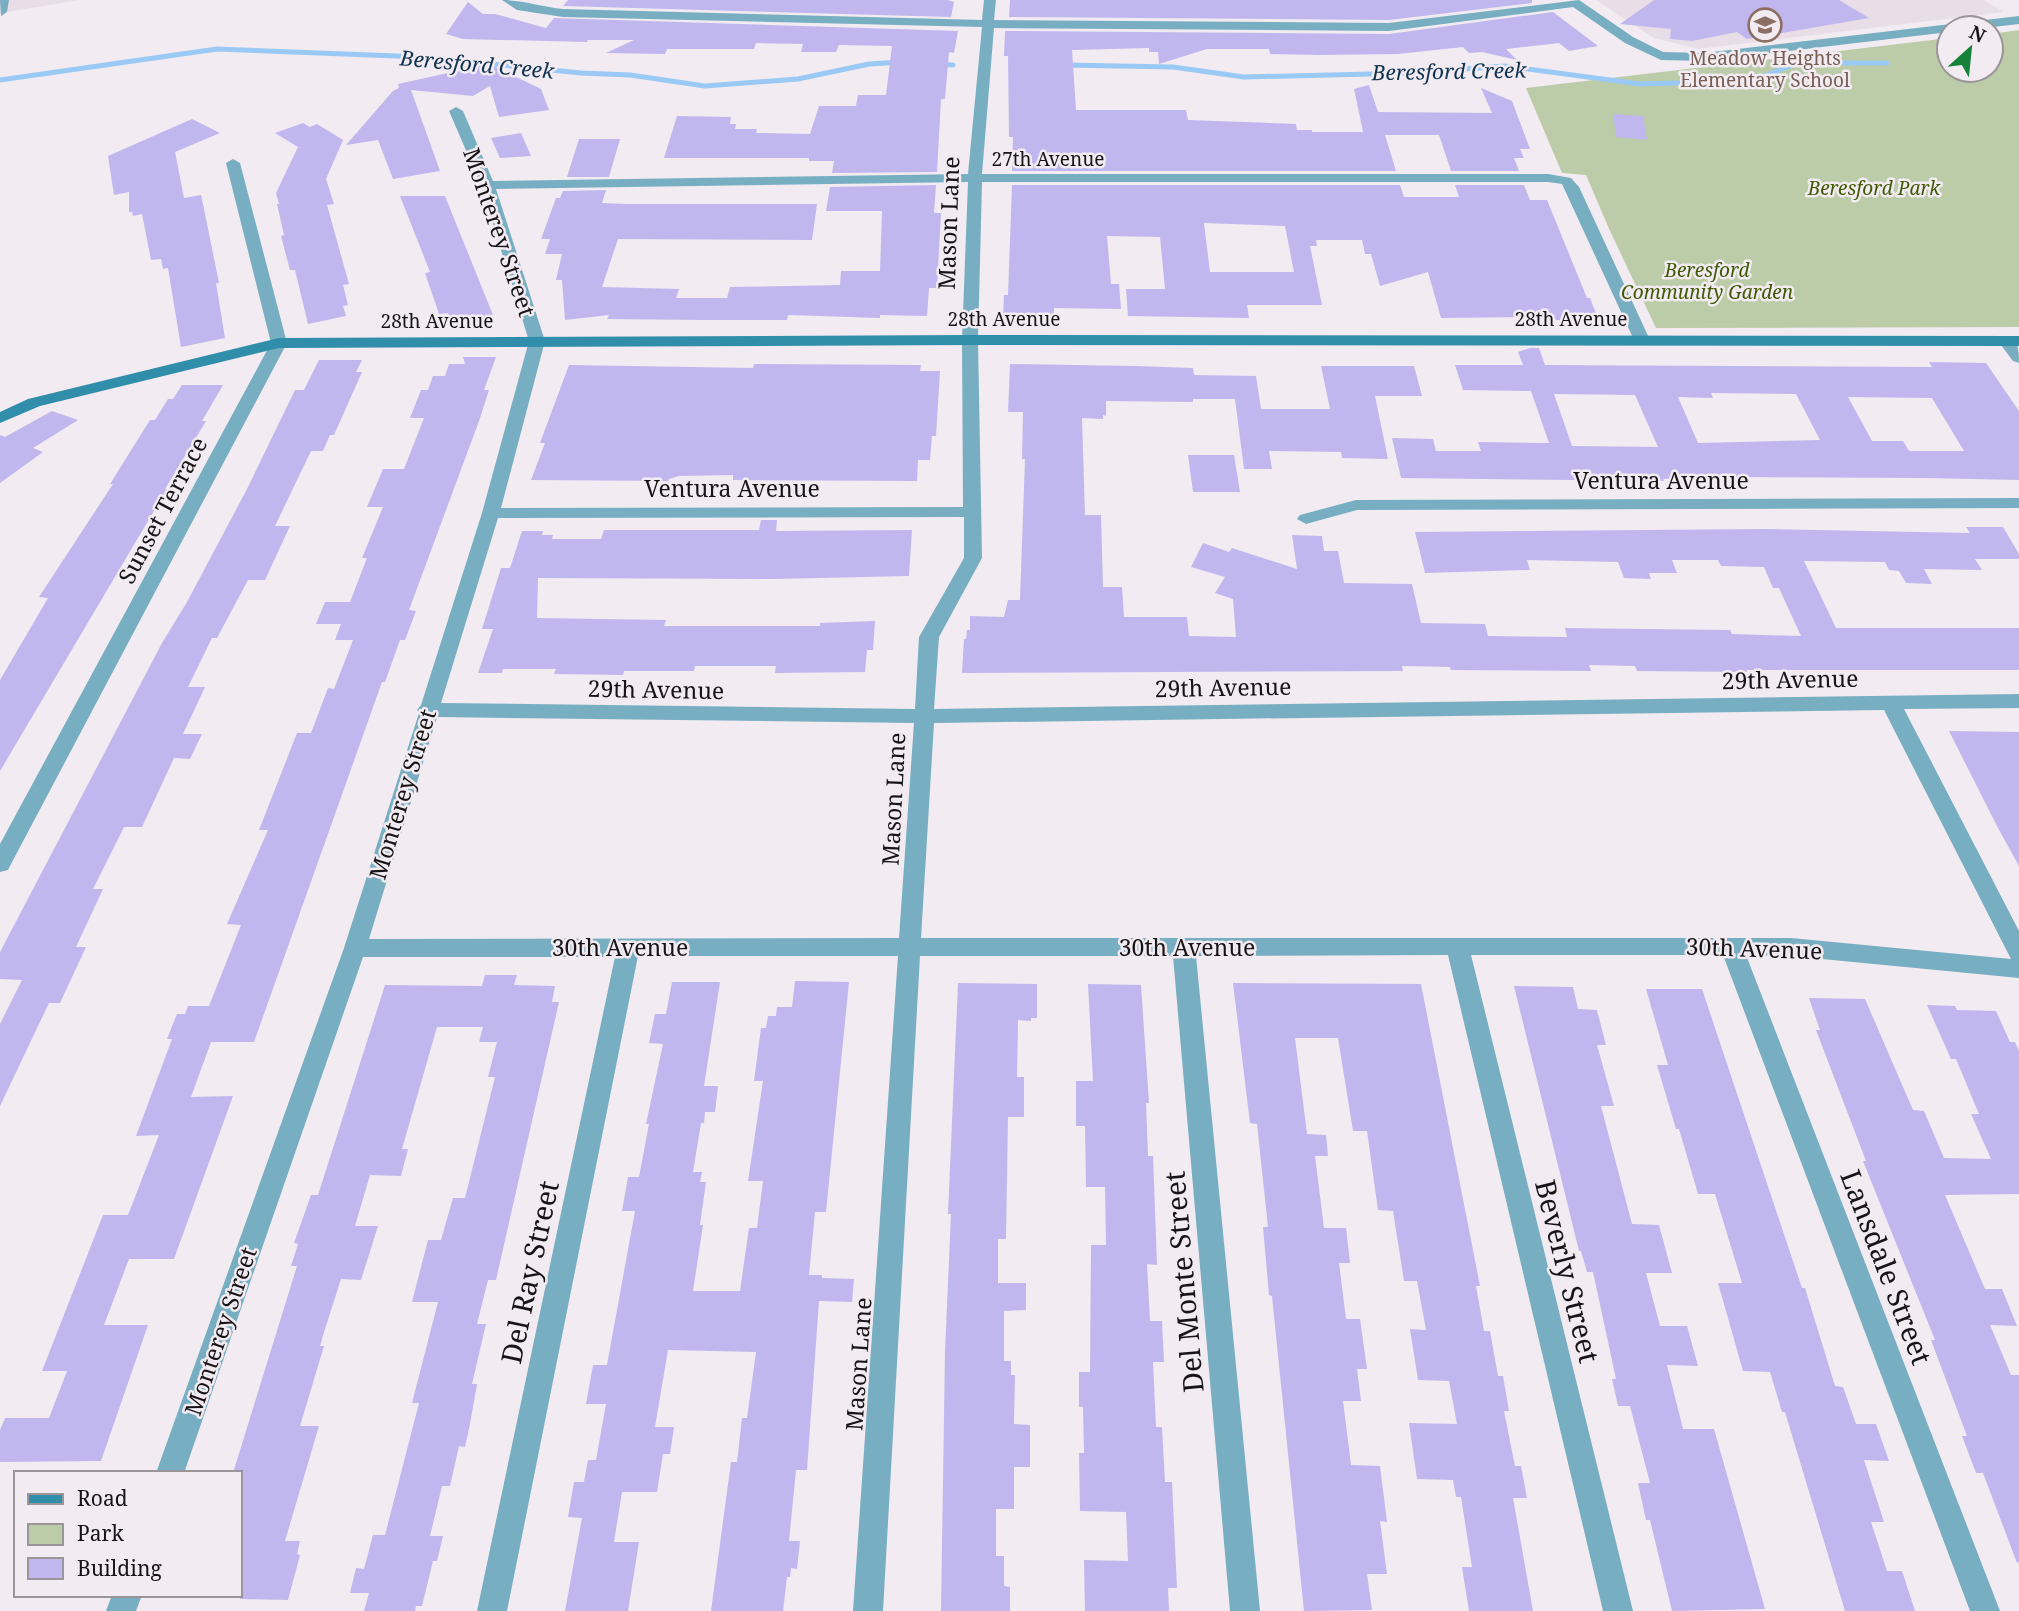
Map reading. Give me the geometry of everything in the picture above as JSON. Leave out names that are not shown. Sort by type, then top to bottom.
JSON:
[{"type":"street","points":[[509,0],[521,7],[563,13],[990,24],[1389,27],[1573,1],[1629,40],[1661,56],[1704,57],[1935,30]]},
{"type":"street","name":"Mason Lane","points":[[868,1611],[929,637],[973,558],[970,340],[975,178],[990,0]]},
{"type":"street","name":"Monterey Street","points":[[171,1471],[355,948],[427,710],[492,513],[537,341],[488,184],[456,111]]},
{"type":"street","points":[[233,163],[279,343]]},
{"type":"street","name":"27th Avenue","points":[[488,184],[975,178],[1549,178],[1566,181],[1572,187],[1642,340]]},
{"type":"street","name":"28th Avenue","points":[[0,418],[34,402],[279,343],[970,340],[2013,341]]},
{"type":"street","points":[[2013,341],[2019,358]]},
{"type":"street","name":"Sunset Terrace","points":[[0,864],[279,343]]},
{"type":"street","name":"Ventura Avenue","points":[[1306,519],[1356,505],[2019,503]]},
{"type":"street","name":"Ventura Avenue","points":[[492,513],[972,512]]},
{"type":"street","name":"29th Avenue","points":[[427,710],[924,716],[2019,701]]},
{"type":"street","points":[[1890,702],[2019,953]]},
{"type":"street","name":"Beverly Street","points":[[1457,946],[1618,1611]]},
{"type":"street","name":"30th Avenue","points":[[355,948],[1731,946],[1791,947],[2019,969]]},
{"type":"street","name":"Lansdale Street","points":[[1731,946],[1985,1611]]},
{"type":"street","name":"Del Ray Street","points":[[492,1611],[629,947]]},
{"type":"street","name":"Del Monte Street","points":[[1184,947],[1245,1611]]},
{"type":"shaded area","points":[[0,0],[79,0],[0,13]]},
{"type":"shaded area","name":"Meadow Heights Elementary School","points":[[1596,0],[1984,0],[2004,12],[1935,14],[1935,20],[1698,49],[1654,38]]},
{"type":"green space","name":"Beresford Park","points":[[2019,30],[2019,327],[1656,328],[1586,175],[1562,173],[1526,88],[1935,40],[1935,84],[2005,84],[2005,32]]},
{"type":"building","points":[[568,0],[954,2],[951,17],[563,6]]},
{"type":"building","points":[[1010,0],[1532,0],[1532,3],[1389,20],[1009,17]]},
{"type":"building","points":[[1654,0],[1839,0],[1869,18],[1747,39],[1737,32],[1692,41],[1670,39],[1671,29],[1620,24]]},
{"type":"building","points":[[468,2],[483,14],[495,14],[546,28],[554,18],[958,31],[954,53],[949,52],[945,99],[941,99],[937,172],[832,173],[834,161],[809,161],[809,158],[664,158],[677,116],[731,117],[730,124],[736,124],[735,129],[757,129],[756,133],[810,134],[819,106],[856,106],[858,95],[886,95],[892,46],[839,45],[836,52],[801,52],[803,44],[756,43],[754,49],[667,49],[665,54],[606,53],[634,40],[587,42],[463,39],[446,34]]},
{"type":"building","points":[[1553,12],[1598,46],[1569,51],[1559,43],[1506,49],[1517,60],[1482,52],[1469,53],[1463,47],[1398,54],[1320,55],[1270,54],[1269,49],[1207,49],[1159,64],[1158,52],[1149,52],[1149,48],[1072,50],[1076,110],[1186,110],[1188,120],[1296,124],[1297,130],[1312,132],[1363,132],[1354,89],[1369,85],[1378,112],[1492,113],[1481,88],[1512,101],[1530,149],[1520,149],[1524,158],[1514,158],[1519,171],[1451,171],[1439,135],[1385,135],[1396,171],[1012,171],[1013,137],[1009,137],[1005,31],[1389,34]]},
{"type":"building","points":[[483,61],[541,89],[549,110],[499,117],[490,86],[473,96],[411,90],[440,171],[393,179],[378,140],[346,145],[393,91],[399,88],[398,84],[484,65]]},
{"type":"building","points":[[1613,114],[1643,116],[1647,140],[1616,137]]},
{"type":"building","points":[[192,119],[220,133],[175,152],[184,198],[201,195],[219,283],[216,283],[225,338],[181,347],[168,268],[163,269],[161,259],[151,260],[142,214],[133,216],[132,212],[129,212],[129,192],[114,195],[108,156]]},
{"type":"building","points":[[303,123],[310,127],[317,124],[343,140],[326,179],[334,204],[327,205],[349,284],[343,285],[348,305],[343,306],[346,316],[308,324],[295,270],[290,270],[281,236],[284,235],[276,193],[298,147],[275,133]]},
{"type":"building","points":[[521,133],[531,156],[500,158],[491,138]]},
{"type":"building","points":[[579,139],[620,139],[609,177],[567,177]]},
{"type":"building","points":[[936,185],[934,213],[941,213],[937,288],[929,288],[927,316],[880,315],[880,318],[788,315],[787,320],[703,320],[607,319],[609,315],[565,320],[562,280],[556,280],[562,254],[545,254],[550,239],[541,239],[556,198],[560,198],[563,191],[606,190],[602,203],[817,204],[812,240],[618,239],[602,287],[679,289],[676,298],[727,298],[730,287],[840,285],[841,271],[880,271],[882,211],[826,211],[830,187]]},
{"type":"building","points":[[1012,185],[1400,185],[1404,197],[1459,197],[1455,185],[1524,185],[1530,200],[1547,200],[1599,321],[1536,317],[1441,318],[1428,272],[1380,286],[1371,254],[1365,254],[1362,240],[1316,240],[1317,246],[1310,246],[1322,305],[1247,305],[1249,318],[1128,316],[1126,289],[1165,289],[1160,237],[1107,236],[1111,284],[1119,284],[1121,309],[1054,308],[1054,318],[1003,317],[1004,295],[1008,295]],"holes":[[[1204,223],[1285,226],[1294,272],[1210,272]]]},
{"type":"building","points":[[400,196],[445,196],[493,315],[452,324],[448,313],[439,314],[425,273],[430,272]]},
{"type":"building","points":[[1539,348],[1545,365],[1932,367],[1929,362],[1986,363],[2019,411],[2019,480],[1706,477],[1663,479],[1664,481],[1401,478],[1392,438],[1433,439],[1436,451],[1481,451],[1478,442],[1549,443],[1531,391],[1463,390],[1455,365],[1523,365],[1518,352]],"holes":[[[1711,393],[1796,394],[1820,440],[1698,443],[1678,397],[1713,398]],[[1554,394],[1635,395],[1658,447],[1572,446]],[[1848,397],[1932,398],[1964,451],[1909,451],[1903,441],[1872,441]]]},
{"type":"building","points":[[463,357],[496,357],[484,390],[489,390],[479,421],[409,610],[416,611],[405,640],[400,640],[385,682],[382,682],[254,1042],[211,1042],[191,1097],[233,1096],[174,1259],[129,1259],[104,1325],[148,1325],[101,1461],[0,1462],[0,1430],[5,1418],[49,1418],[67,1371],[42,1371],[103,1215],[128,1215],[159,1135],[136,1136],[172,1039],[167,1039],[177,1014],[185,1014],[188,1006],[209,1006],[241,925],[227,924],[268,830],[259,830],[297,733],[311,733],[328,688],[334,689],[353,640],[335,640],[341,624],[316,624],[325,602],[350,602],[367,558],[362,558],[383,507],[367,507],[383,469],[404,469],[424,418],[410,418],[421,390],[428,390],[433,376],[445,376],[449,364],[465,364]]},
{"type":"building","points":[[319,360],[362,360],[356,372],[362,372],[334,435],[330,435],[323,451],[311,451],[275,526],[290,526],[265,580],[248,580],[217,638],[212,638],[188,687],[205,687],[183,734],[202,734],[190,759],[174,758],[142,827],[124,827],[93,889],[103,889],[76,947],[86,947],[60,1003],[49,1003],[0,1106],[0,1024],[22,980],[0,979],[0,952],[162,643],[247,489],[295,390],[304,390]]},
{"type":"building","points":[[754,364],[921,365],[920,371],[940,371],[936,436],[932,436],[930,460],[918,460],[917,481],[733,480],[733,475],[679,476],[668,481],[531,480],[545,443],[540,443],[569,365],[753,368]]},
{"type":"building","points":[[1010,364],[1193,368],[1194,375],[1256,376],[1261,409],[1330,409],[1321,366],[1414,366],[1422,396],[1375,396],[1388,459],[1342,458],[1341,452],[1269,451],[1272,469],[1244,469],[1235,399],[1193,399],[1193,402],[1106,401],[1106,416],[1103,415],[1103,419],[1082,418],[1085,515],[1101,515],[1103,587],[1122,587],[1124,617],[1187,617],[1189,636],[1236,637],[1233,599],[1215,593],[1225,577],[1191,567],[1203,543],[1229,552],[1232,548],[1297,569],[1292,535],[1322,536],[1324,551],[1338,551],[1344,583],[1412,584],[1421,623],[1485,624],[1488,636],[1567,637],[1565,628],[1730,630],[1732,634],[1801,636],[1779,588],[1773,588],[1764,567],[1721,566],[1718,560],[1672,560],[1677,573],[1649,573],[1651,579],[1624,578],[1618,562],[1527,560],[1530,570],[1425,573],[1415,532],[1765,529],[1970,533],[1966,527],[2003,527],[2019,554],[2019,559],[1975,559],[1982,570],[1924,569],[1932,584],[1906,583],[1899,571],[1889,570],[1885,562],[1804,561],[1836,628],[2019,628],[2019,670],[1637,671],[1635,666],[1589,665],[1591,671],[1451,670],[1450,667],[1402,666],[1403,671],[962,673],[964,639],[967,630],[970,630],[970,616],[1004,617],[1008,600],[1020,600],[1025,459],[1022,459],[1023,412],[1008,412]]},
{"type":"building","points":[[182,385],[223,385],[167,489],[0,771],[0,680],[48,598],[39,597],[113,484],[110,484],[150,420],[155,420],[168,399],[173,399]]},
{"type":"building","points":[[52,411],[78,420],[33,448],[43,452],[0,483],[0,435],[5,437]]},
{"type":"building","points":[[1188,455],[1234,455],[1240,492],[1193,492]]},
{"type":"building","points":[[761,520],[777,520],[776,531],[912,530],[909,576],[774,579],[538,578],[537,618],[666,620],[664,626],[820,626],[820,623],[875,621],[873,650],[867,650],[865,672],[775,673],[776,666],[695,666],[694,671],[624,671],[623,675],[554,674],[556,669],[503,669],[502,673],[478,673],[493,629],[482,629],[501,568],[510,568],[522,531],[543,531],[542,535],[553,535],[552,539],[601,539],[604,530],[759,530]]},
{"type":"building","points":[[1949,731],[2019,732],[2019,866],[1998,828]]},
{"type":"building","points":[[485,975],[517,975],[514,985],[555,986],[552,1002],[559,1002],[496,1280],[488,1280],[477,1324],[486,1324],[472,1384],[477,1384],[470,1424],[465,1447],[459,1446],[450,1486],[442,1486],[430,1536],[443,1536],[437,1561],[433,1561],[422,1606],[416,1606],[415,1611],[364,1611],[369,1593],[350,1593],[356,1568],[364,1569],[373,1535],[385,1535],[419,1403],[412,1403],[438,1302],[412,1302],[428,1240],[441,1240],[453,1198],[465,1198],[495,1077],[488,1077],[497,1042],[479,1042],[483,1027],[437,1027],[402,1149],[408,1149],[401,1176],[370,1175],[355,1226],[378,1226],[361,1280],[341,1279],[320,1346],[324,1346],[300,1426],[319,1426],[285,1541],[300,1541],[297,1554],[300,1555],[288,1600],[240,1599],[242,1471],[234,1471],[297,1266],[291,1266],[298,1244],[294,1243],[311,1195],[318,1195],[385,985],[482,986]]},
{"type":"building","points":[[795,981],[849,982],[826,1212],[815,1212],[809,1275],[854,1279],[852,1302],[819,1301],[807,1470],[796,1470],[789,1541],[800,1541],[797,1569],[791,1568],[790,1577],[787,1577],[783,1611],[711,1611],[731,1462],[737,1462],[742,1418],[747,1418],[756,1352],[668,1350],[655,1427],[674,1427],[670,1454],[663,1454],[657,1492],[622,1492],[614,1542],[639,1542],[628,1611],[565,1611],[582,1518],[568,1517],[574,1482],[584,1482],[588,1460],[596,1460],[606,1404],[586,1404],[593,1365],[607,1365],[635,1211],[622,1211],[628,1177],[639,1177],[649,1124],[646,1124],[663,1044],[649,1043],[655,1014],[666,1014],[672,982],[720,982],[704,1086],[718,1086],[715,1112],[705,1112],[693,1172],[702,1172],[700,1182],[706,1182],[700,1225],[703,1225],[693,1291],[740,1291],[749,1228],[757,1228],[763,1181],[748,1181],[763,1081],[754,1081],[761,1028],[766,1028],[768,1016],[776,1016],[777,1007],[792,1007]]},
{"type":"building","points":[[958,983],[1037,984],[1037,1018],[1031,1018],[1031,1021],[1018,1020],[1017,1077],[1024,1077],[1024,1117],[1008,1117],[1006,1239],[998,1239],[998,1283],[1026,1283],[1026,1310],[1004,1311],[1004,1361],[1011,1361],[1011,1375],[1015,1375],[1014,1424],[1030,1425],[1030,1467],[1014,1467],[1014,1509],[996,1509],[996,1556],[1004,1556],[1004,1586],[1010,1587],[1010,1611],[941,1611],[945,1351],[951,1214],[948,1214]]},
{"type":"building","points":[[1233,983],[1421,984],[1480,1286],[1476,1286],[1484,1331],[1490,1331],[1498,1376],[1503,1376],[1509,1411],[1504,1411],[1515,1466],[1521,1466],[1527,1498],[1513,1498],[1533,1611],[1469,1611],[1462,1567],[1472,1567],[1461,1497],[1456,1497],[1453,1480],[1417,1479],[1409,1423],[1457,1424],[1449,1381],[1418,1380],[1410,1329],[1426,1330],[1417,1281],[1404,1281],[1393,1211],[1378,1210],[1367,1131],[1353,1131],[1338,1038],[1295,1038],[1307,1134],[1326,1135],[1328,1156],[1315,1156],[1324,1228],[1346,1228],[1350,1263],[1339,1263],[1346,1319],[1360,1319],[1367,1369],[1357,1369],[1361,1401],[1343,1401],[1351,1465],[1380,1466],[1387,1522],[1380,1521],[1387,1574],[1367,1574],[1372,1610],[1304,1611],[1272,1296],[1269,1295],[1263,1227],[1268,1227],[1257,1124],[1250,1123]]},
{"type":"building","points":[[1088,984],[1141,985],[1149,1103],[1146,1103],[1148,1156],[1153,1156],[1157,1265],[1147,1264],[1150,1321],[1162,1321],[1164,1362],[1153,1362],[1156,1427],[1162,1427],[1165,1482],[1172,1482],[1177,1588],[1168,1588],[1169,1611],[1085,1611],[1084,1560],[1128,1561],[1126,1512],[1080,1511],[1079,1453],[1084,1453],[1083,1407],[1079,1407],[1079,1372],[1090,1372],[1091,1245],[1106,1245],[1105,1187],[1086,1187],[1085,1126],[1076,1126],[1076,1081],[1093,1081]]},
{"type":"building","points":[[1514,986],[1573,987],[1578,1009],[1597,1010],[1606,1045],[1597,1045],[1614,1106],[1601,1106],[1632,1224],[1659,1225],[1672,1273],[1646,1273],[1660,1326],[1687,1326],[1698,1366],[1667,1365],[1683,1429],[1714,1429],[1765,1609],[1672,1611],[1638,1483],[1650,1483],[1630,1406],[1618,1406],[1612,1379],[1616,1379],[1593,1272],[1587,1272],[1579,1251]]},
{"type":"building","points":[[1646,989],[1702,989],[1802,1288],[1805,1288],[1835,1386],[1843,1387],[1856,1424],[1876,1424],[1889,1461],[1864,1460],[1884,1522],[1871,1522],[1887,1571],[1902,1571],[1915,1611],[1845,1611],[1785,1412],[1782,1412],[1770,1372],[1743,1371],[1718,1283],[1742,1283],[1715,1194],[1698,1194],[1679,1129],[1676,1129],[1657,1065],[1668,1065]]},
{"type":"building","points":[[1809,998],[1865,999],[1913,1110],[1924,1111],[1944,1158],[1991,1159],[1971,1114],[1979,1114],[1956,1059],[1951,1059],[1927,1005],[1955,1006],[1957,1010],[1996,1011],[2010,1042],[2015,1042],[2019,1051],[2019,1194],[1945,1195],[1985,1289],[2002,1289],[2017,1326],[1990,1325],[2011,1375],[2019,1375],[2017,1563],[1983,1473],[1976,1473],[1962,1436],[1967,1436],[1931,1340],[1935,1340],[1863,1161],[1866,1161],[1816,1030],[1820,1030]]},
{"type":"waterway","name":"Beresford Creek","points":[[0,80],[217,49],[422,57],[581,73],[630,75],[705,86],[798,79],[869,64],[902,62]]},
{"type":"waterway","name":"Beresford Creek","points":[[1064,65],[1173,67],[1244,77],[1412,73],[1505,66],[1640,84],[1751,81],[1798,63],[1887,63]]},
{"type":"waterway","name":"Beresford Creek","points":[[937,64],[953,65]]},
{"type":"place","name":"Meadow Heights Elementary School","points":[[1765,25]]},
{"type":"park label","name":"Beresford Community Garden","points":[[1707,281]]}]
